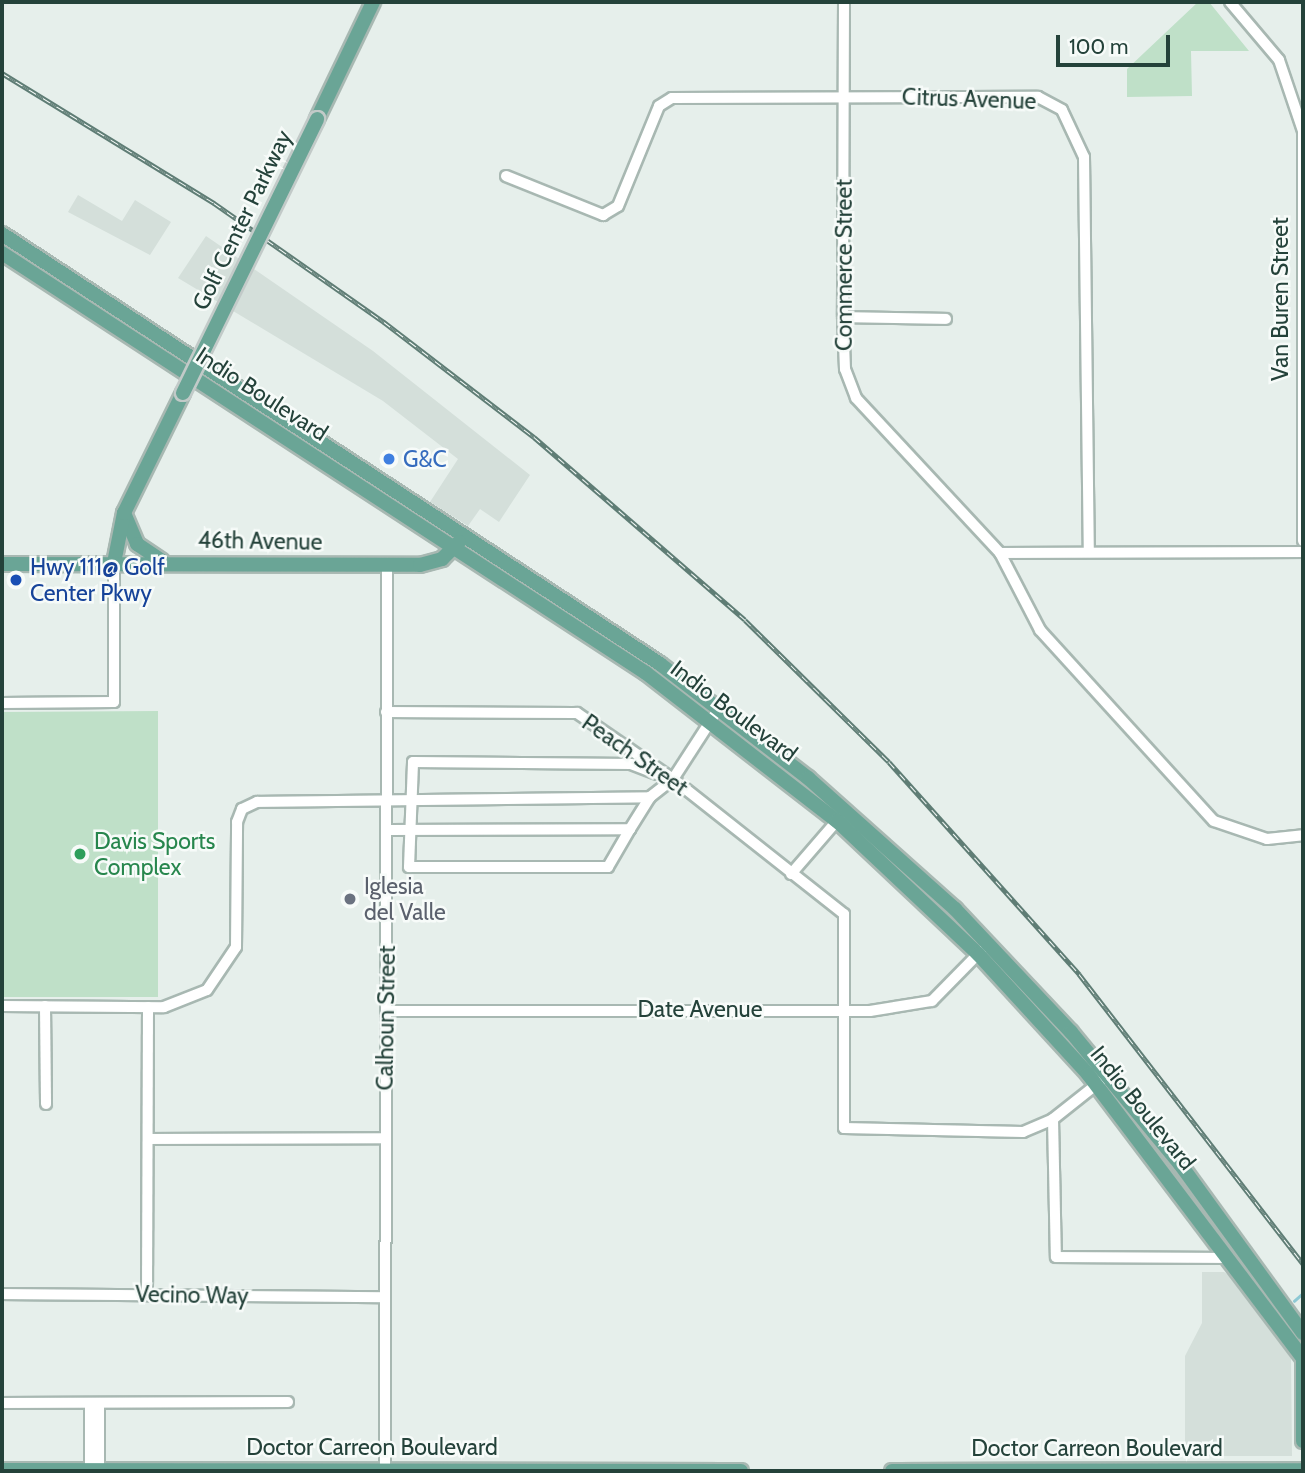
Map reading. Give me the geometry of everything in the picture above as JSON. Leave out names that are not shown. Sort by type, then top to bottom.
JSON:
[{"type":"main road","name":"Golf Center Parkway","points":[[114,562],[124,513],[373,2]]},
{"type":"main road","name":"Indio Boulevard","points":[[2,234],[115,307],[715,714],[842,816],[984,948],[1102,1080],[1303,1333]]},
{"type":"main road","name":"Indio Boulevard","points":[[2,253],[460,541]]},
{"type":"main road","points":[[55,288],[115,307]]},
{"type":"main road","points":[[124,513],[137,544],[166,563]]},
{"type":"main road","name":"46th Avenue","points":[[2,564],[432,563],[460,541]]},
{"type":"main road","name":"Indio Boulevard","points":[[1102,1080],[1303,1359]]},
{"type":"main road","points":[[1303,1359],[1303,1441]]},
{"type":"main road","name":"Doctor Carreon Boulevard","points":[[2,1470],[741,1471]]},
{"type":"main road","name":"Doctor Carreon Boulevard","points":[[891,1471],[1303,1470]]},
{"type":"street","name":"Commerce Street","points":[[844,2],[843,317],[845,369],[856,398],[1000,553],[1040,630],[1214,821],[1267,839],[1303,835]]},
{"type":"street","name":"Van Buren Street","points":[[1230,2],[1279,60],[1303,131],[1303,541]]},
{"type":"street","name":"Citrus Avenue","points":[[506,176],[603,215],[618,206],[659,106],[672,98],[1038,97],[1062,110],[1078,134],[1084,157],[1089,552]]},
{"type":"street","points":[[843,317],[946,319]]},
{"type":"street","points":[[1000,553],[1303,552]]},
{"type":"street","name":"Golf Center Parkway","points":[[2,703],[114,702],[114,562]]},
{"type":"street","name":"Calhoun Street","points":[[384,1471],[382,1297],[387,1011],[387,565]]},
{"type":"street","name":"Peach Street","points":[[386,712],[577,713],[673,779],[844,914],[845,1008]]},
{"type":"street","points":[[387,867],[608,867],[650,797],[673,779],[715,714]]},
{"type":"street","points":[[409,866],[407,796],[413,762],[631,764],[673,779]]},
{"type":"street","points":[[2,1006],[148,1007],[197,996],[230,961],[238,932],[242,808],[257,802],[407,796],[650,797]]},
{"type":"street","points":[[791,874],[842,816]]},
{"type":"street","points":[[387,830],[629,829]]},
{"type":"street","name":"Date Avenue","points":[[387,1011],[845,1008],[932,1001],[984,948]]},
{"type":"street","points":[[46,1006],[46,1104]]},
{"type":"street","points":[[147,1294],[148,1007]]},
{"type":"street","points":[[845,1008],[844,1128],[1023,1132],[1053,1119],[1102,1080]]},
{"type":"street","points":[[1053,1119],[1056,1257],[1229,1258]]},
{"type":"street","points":[[148,1139],[384,1138]]},
{"type":"street","name":"Vecino Way","points":[[2,1294],[382,1297]]},
{"type":"street","points":[[2,1403],[288,1402]]},
{"type":"street","points":[[94,1403],[98,1470]]},
{"type":"shaded area","points":[[78,195],[122,221],[135,200],[171,222],[150,255],[68,212]]},
{"type":"shaded area","points":[[206,236],[373,351],[530,475],[499,522],[480,509],[468,526],[430,502],[458,459],[383,401],[178,278]]},
{"type":"shaded area","points":[[1202,1272],[1224,1272],[1235,1279],[1291,1357],[1292,1456],[1185,1456],[1185,1356],[1202,1323]]},
{"type":"green space","points":[[1198,2],[1209,2],[1249,51],[1191,51],[1192,96],[1127,97],[1127,69]]},
{"type":"green space","name":"Davis Sports Complex","points":[[158,711],[158,997],[2,997],[2,712]]},
{"type":"waterway","points":[[1294,1301],[1303,1293]]},
{"type":"railway","points":[[2,73],[214,203],[384,322],[534,437],[745,620],[889,762],[1079,974],[1303,1264]]},
{"type":"place","name":"G&C","points":[[389,459]]},
{"type":"place","name":"Hwy 111@ Golf Center Pkwy","points":[[16,580]]},
{"type":"place","name":"Davis Sports Complex","points":[[80,854]]},
{"type":"place","name":"Iglesia del Valle","points":[[350,899]]}]
